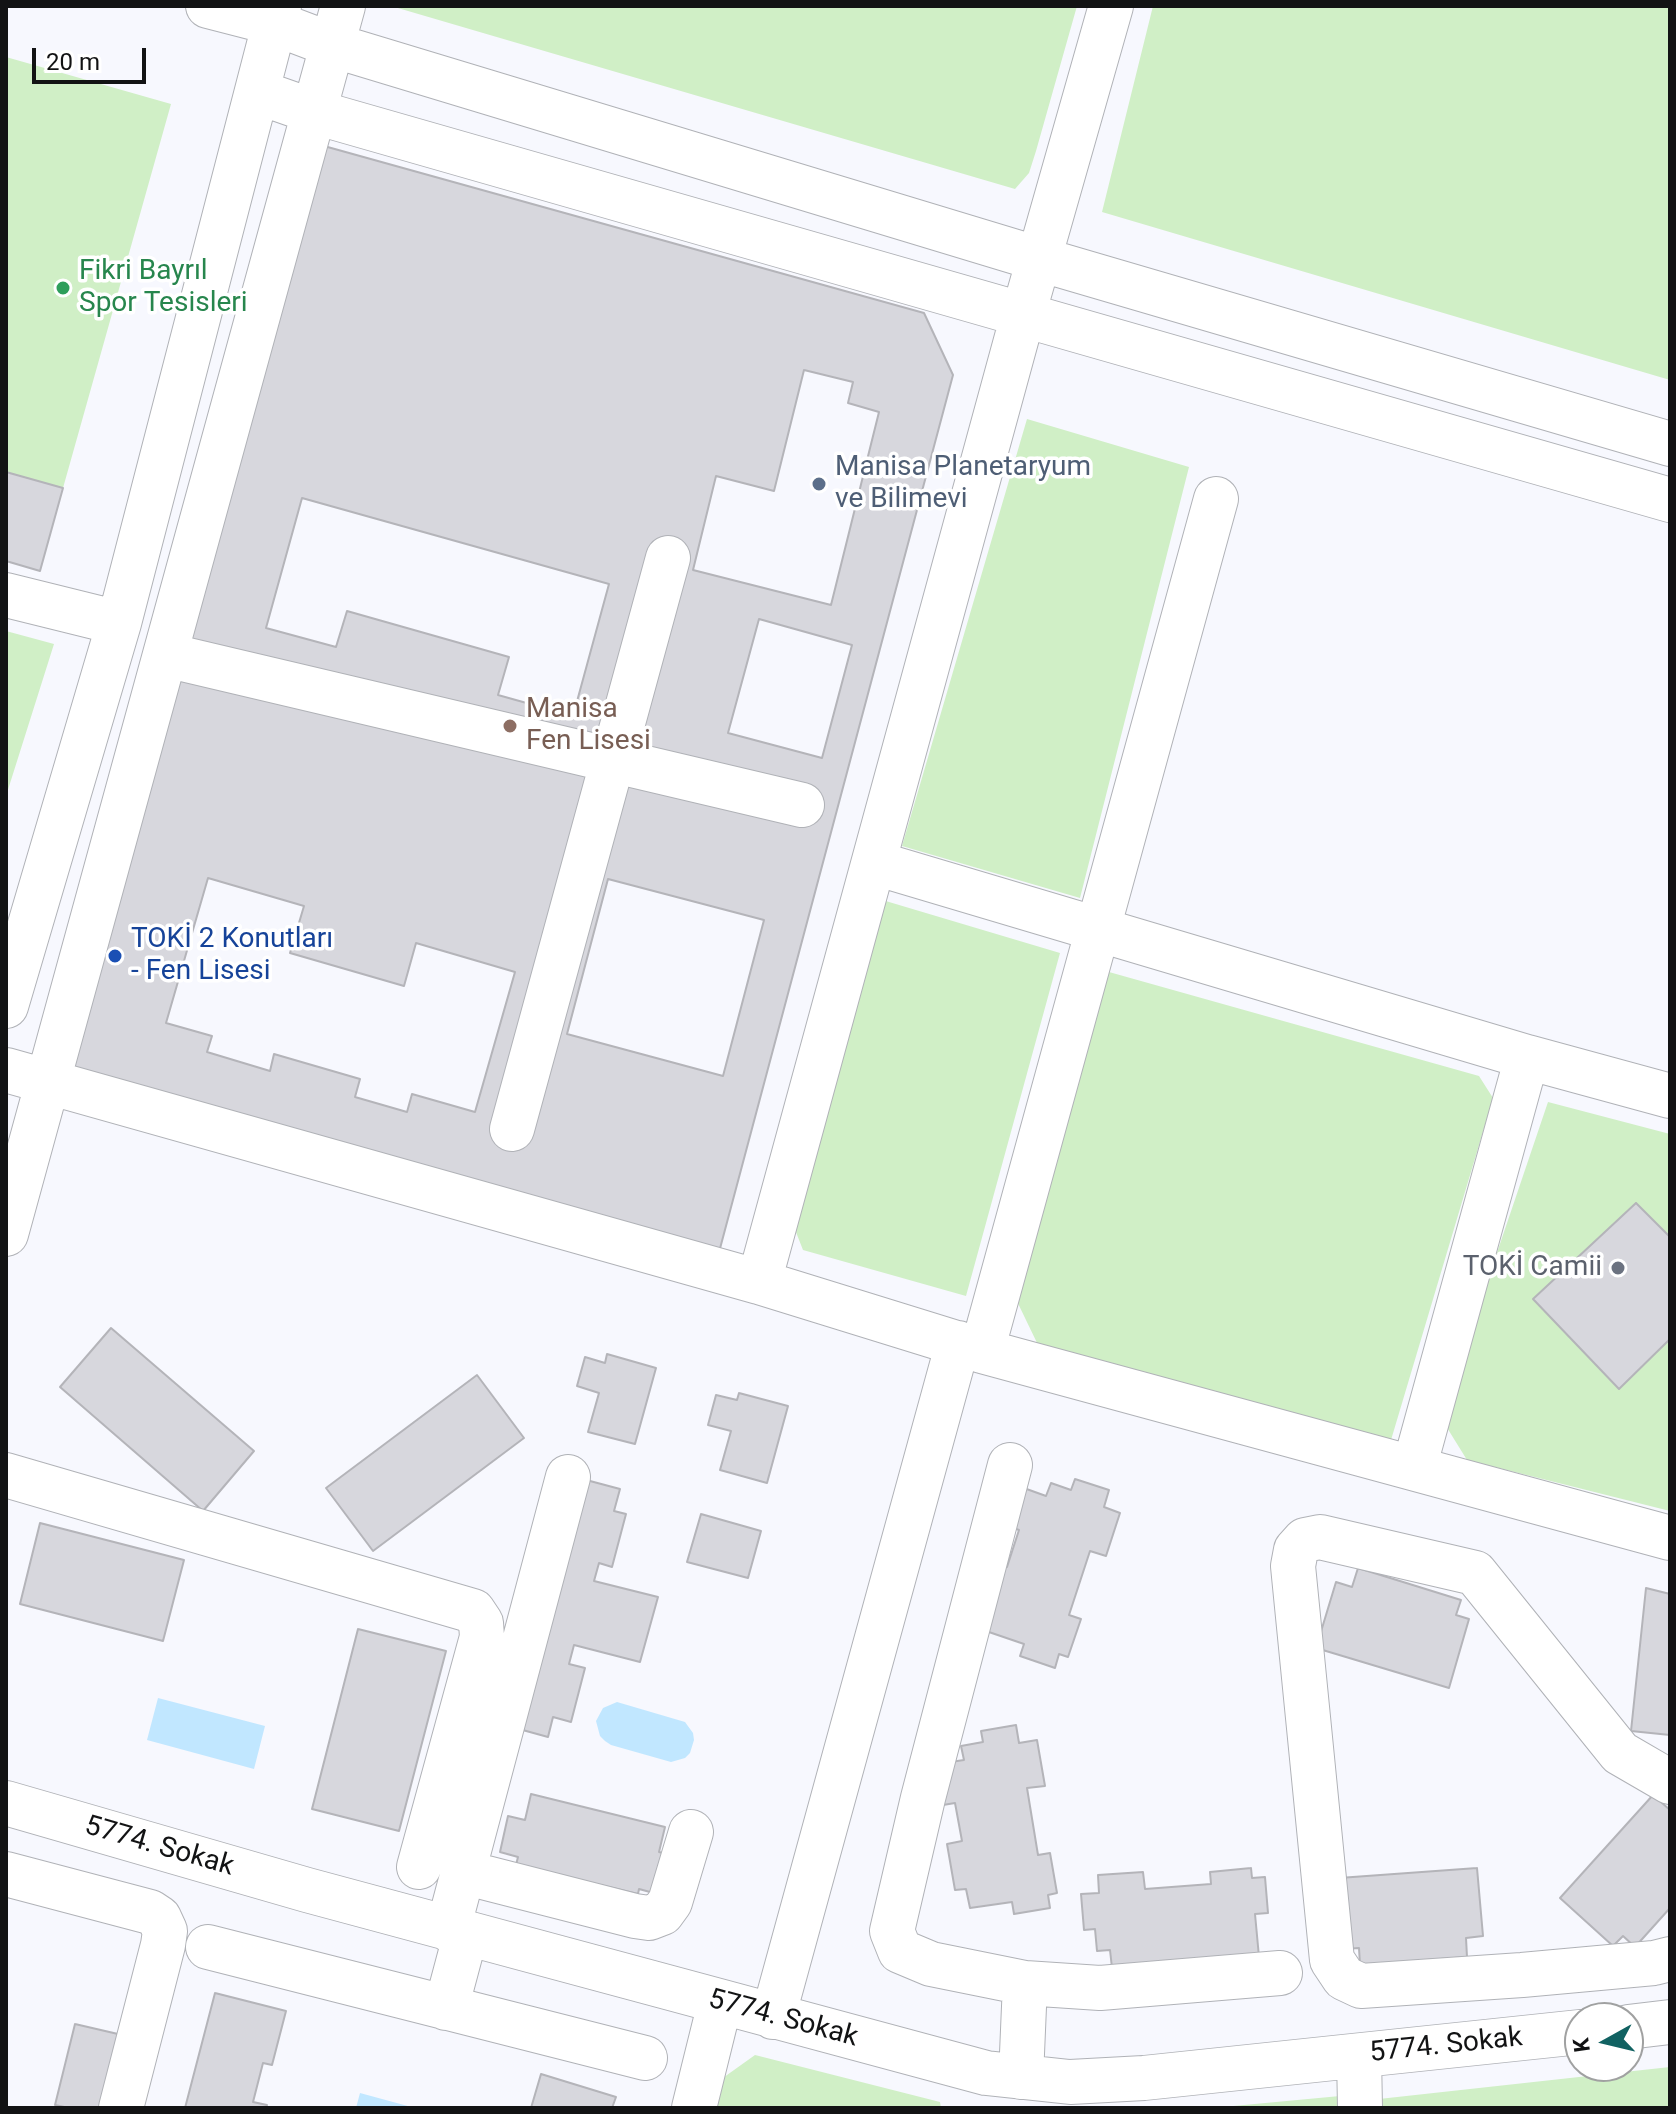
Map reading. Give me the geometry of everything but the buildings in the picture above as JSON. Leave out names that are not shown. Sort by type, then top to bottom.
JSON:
[{"type":"street","points":[[208,6],[337,25],[1039,259],[1670,444]]},
{"type":"street","points":[[759,1282],[1023,315],[1111,6]]},
{"type":"street","points":[[6,1006],[119,623],[276,14]]},
{"type":"street","points":[[6,1234],[337,25]]},
{"type":"street","points":[[258,92],[315,112],[1670,500]]},
{"type":"street","points":[[773,2017],[970,1347],[1097,930],[1216,499]]},
{"type":"street","points":[[512,1129],[668,558]]},
{"type":"street","points":[[6,595],[119,623]]},
{"type":"street","points":[[166,655],[802,805]]},
{"type":"street","points":[[875,863],[1527,1057],[1670,1096]]},
{"type":"street","points":[[1414,1468],[1527,1057]]},
{"type":"street","points":[[6,1070],[759,1282],[970,1347],[1670,1538]]},
{"type":"street","points":[[1010,1465],[923,1798],[892,1931],[900,1951],[931,1964],[1025,1983],[1100,1988],[1280,1973]]},
{"type":"street","points":[[6,1475],[473,1611],[481,1623],[482,1637],[419,1867]]},
{"type":"street","points":[[446,2008],[463,1872],[568,1477]]},
{"type":"street","points":[[1670,1782],[1620,1753],[1475,1573],[1320,1537],[1305,1540],[1296,1550],[1293,1566],[1332,1960],[1344,1978],[1361,1986],[1522,1975],[1670,1959]]},
{"type":"street","name":"5774. Sokak","points":[[6,1803],[307,1890],[773,2017],[999,2086],[1144,2078],[1564,2034]]},
{"type":"street","points":[[463,1872],[649,1918],[662,1913],[670,1902],[691,1832]]},
{"type":"street","points":[[6,1874],[150,1912],[159,1918],[165,1931],[163,1945],[121,2108]]},
{"type":"street","points":[[208,1947],[645,2058]]},
{"type":"street","points":[[1522,1975],[1524,2038]]},
{"type":"street","points":[[999,2086],[1025,1983]]},
{"type":"street","points":[[694,2108],[720,2003]]},
{"type":"street","points":[[1644,2025],[1670,2022]]},
{"type":"street","points":[[1359,2056],[1360,2108]]},
{"type":"green space","points":[[391,6],[1077,6],[1029,173],[1015,189]]},
{"type":"green space","points":[[1153,6],[1670,6],[1670,380],[1102,212]]},
{"type":"green space","name":"Fikri Bayrıl Spor Tesisleri","points":[[6,57],[171,104],[63,488],[6,472]]},
{"type":"green space","points":[[1027,419],[1189,467],[1080,898],[902,846]]},
{"type":"green space","points":[[6,631],[54,644],[6,796]]},
{"type":"green space","points":[[879,899],[1060,953],[966,1296],[803,1250],[792,1222]]},
{"type":"green space","points":[[1109,972],[1479,1076],[1493,1098],[1391,1440],[1039,1347],[1012,1291]]},
{"type":"green space","points":[[1548,1102],[1670,1134],[1670,1511],[1467,1460],[1441,1418]]},
{"type":"green space","points":[[755,2055],[940,2102],[941,2108],[713,2108],[720,2080]]},
{"type":"green space","points":[[1670,2067],[1670,2108],[1379,2108],[1379,2099],[1564,2079],[1564,2082],[1644,2082],[1644,2070]]},
{"type":"green space","points":[[1340,2096],[1340,2108],[1212,2108]]},
{"type":"water","points":[[158,1698],[265,1726],[254,1769],[147,1740]]},
{"type":"water","points":[[617,1702],[685,1722],[693,1733],[690,1753],[671,1762],[605,1741],[600,1736],[596,1721],[603,1708]]},
{"type":"water","points":[[360,2093],[415,2108],[356,2108]]},
{"type":"place","name":"Fikri Bayrıl Spor Tesisleri","points":[[63,288]]},
{"type":"place","name":"Manisa Planetaryum ve Bilimevi","points":[[819,484]]},
{"type":"place","name":"Manisa Fen Lisesi","points":[[510,726]]},
{"type":"place","name":"TOKİ 2 Konutları - Fen Lisesi","points":[[115,956]]},
{"type":"place","name":"TOKİ Camii","points":[[1618,1268]]}]
